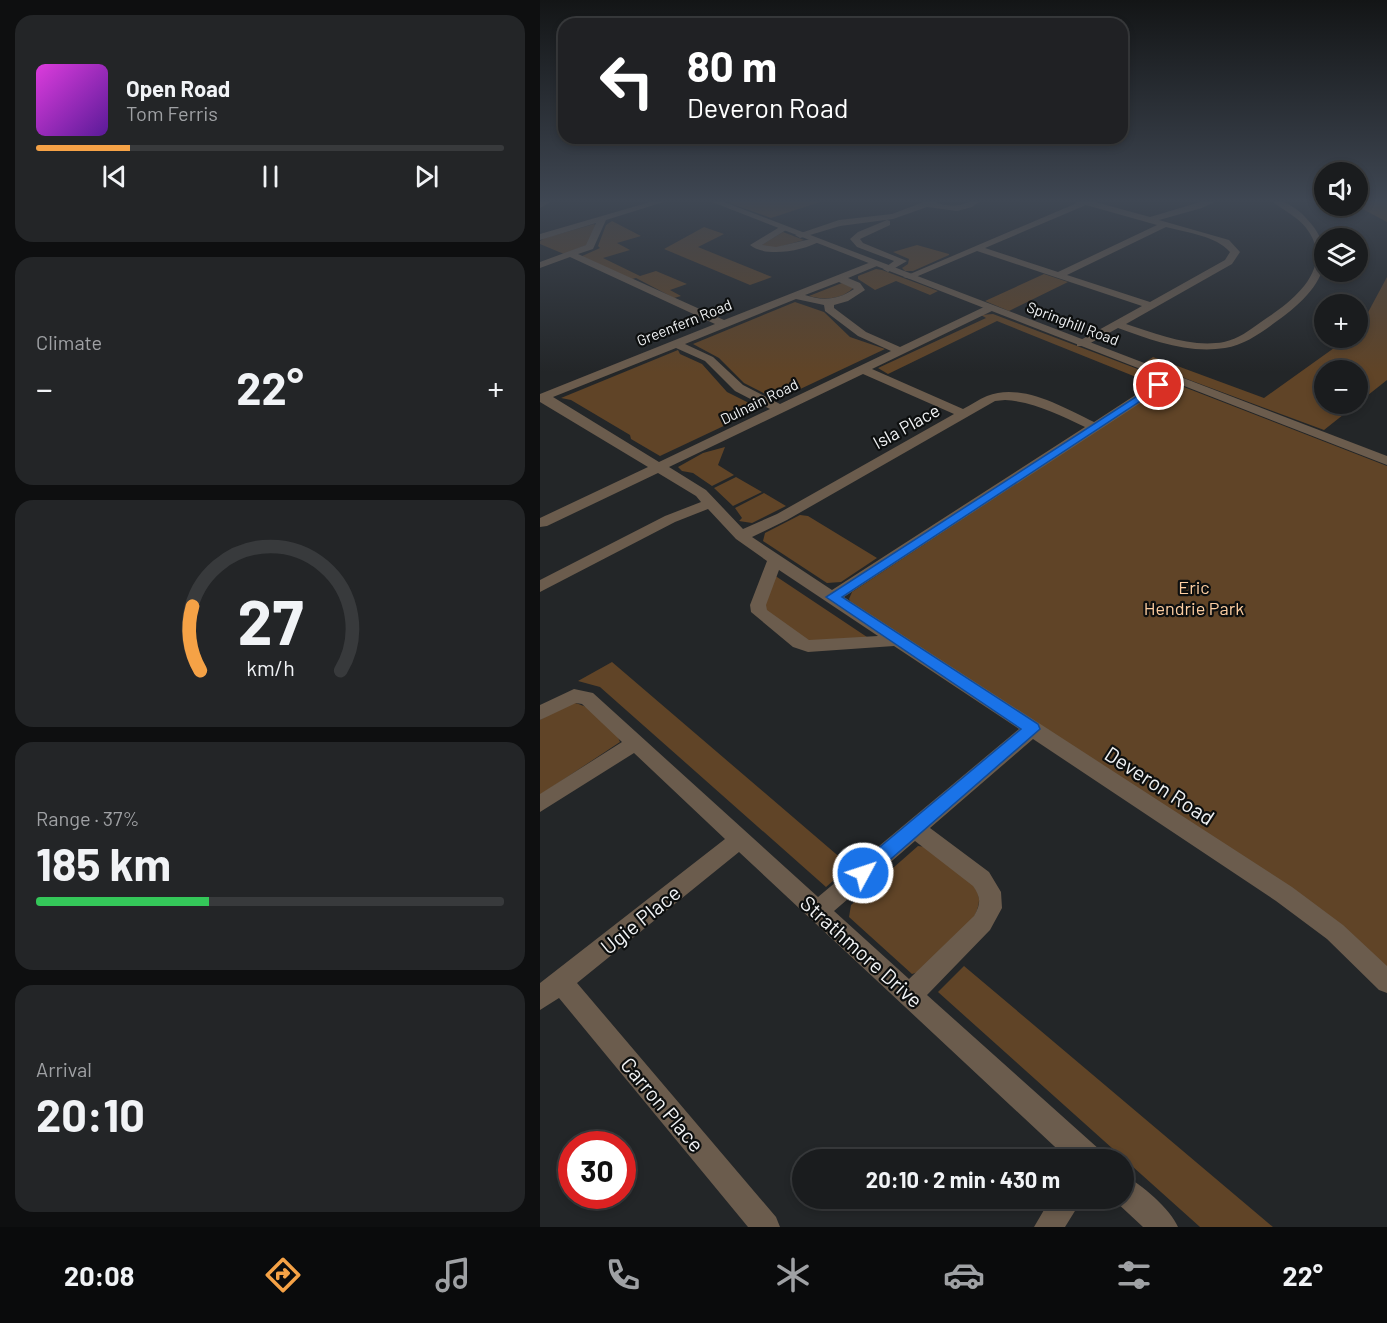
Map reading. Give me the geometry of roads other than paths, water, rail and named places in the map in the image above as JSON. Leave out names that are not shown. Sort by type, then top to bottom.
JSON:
[{"type":"street","points":[[540,265],[564,257]]},
{"type":"street","points":[[571,257],[723,324]]},
{"type":"street","name":"Springhill Road","points":[[857,257],[1387,461]]},
{"type":"street","points":[[888,269],[902,261],[892,257]]},
{"type":"street","points":[[908,277],[954,257]]},
{"type":"street","points":[[1004,257],[1150,305]]},
{"type":"street","points":[[1059,275],[1096,257]]},
{"type":"street","points":[[1081,344],[1234,257]]},
{"type":"street","points":[[1116,324],[1176,343],[1203,346],[1244,339],[1304,297],[1312,286],[1321,264],[1321,257]]},
{"type":"street","name":"Greenfern Road","points":[[542,398],[874,264]]},
{"type":"street","points":[[795,295],[817,303],[829,304],[860,290],[856,285],[839,278]]},
{"type":"street","points":[[829,304],[829,309],[853,329],[901,351]]},
{"type":"street","name":"Dulnain Road","points":[[542,523],[990,308]]},
{"type":"street","points":[[675,344],[709,359],[739,388],[781,409]]},
{"type":"street","points":[[862,369],[963,414]]},
{"type":"street","points":[[833,597],[1170,378]]},
{"type":"street","name":"Isla Place","points":[[741,536],[782,517],[992,398],[1017,395],[1095,427]]},
{"type":"street","name":"Deveron Road","points":[[542,398],[701,492],[741,536],[775,560],[1284,894],[1335,932],[1387,982]]},
{"type":"street","points":[[540,587],[670,519],[711,503]]},
{"type":"street","points":[[775,560],[758,605],[759,612],[799,643],[818,646],[898,640]]},
{"type":"street","name":"Strathmore Drive","points":[[540,713],[574,696],[587,698],[1078,1149]]},
{"type":"street","points":[[818,911],[1032,729]]},
{"type":"street","points":[[540,804],[635,743]]},
{"type":"street","points":[[910,995],[982,923],[991,908],[990,892],[981,879],[915,829]]},
{"type":"street","name":"Ugie Place","points":[[540,998],[740,839]]},
{"type":"street","name":"Carron Place","points":[[561,982],[766,1227]]},
{"type":"street","points":[[1134,1199],[1164,1227]]},
{"type":"street","points":[[1048,1227],[1061,1209]]},
{"type":"park label","name":"Eric Hendrie Park","points":[[1194,597]]}]
